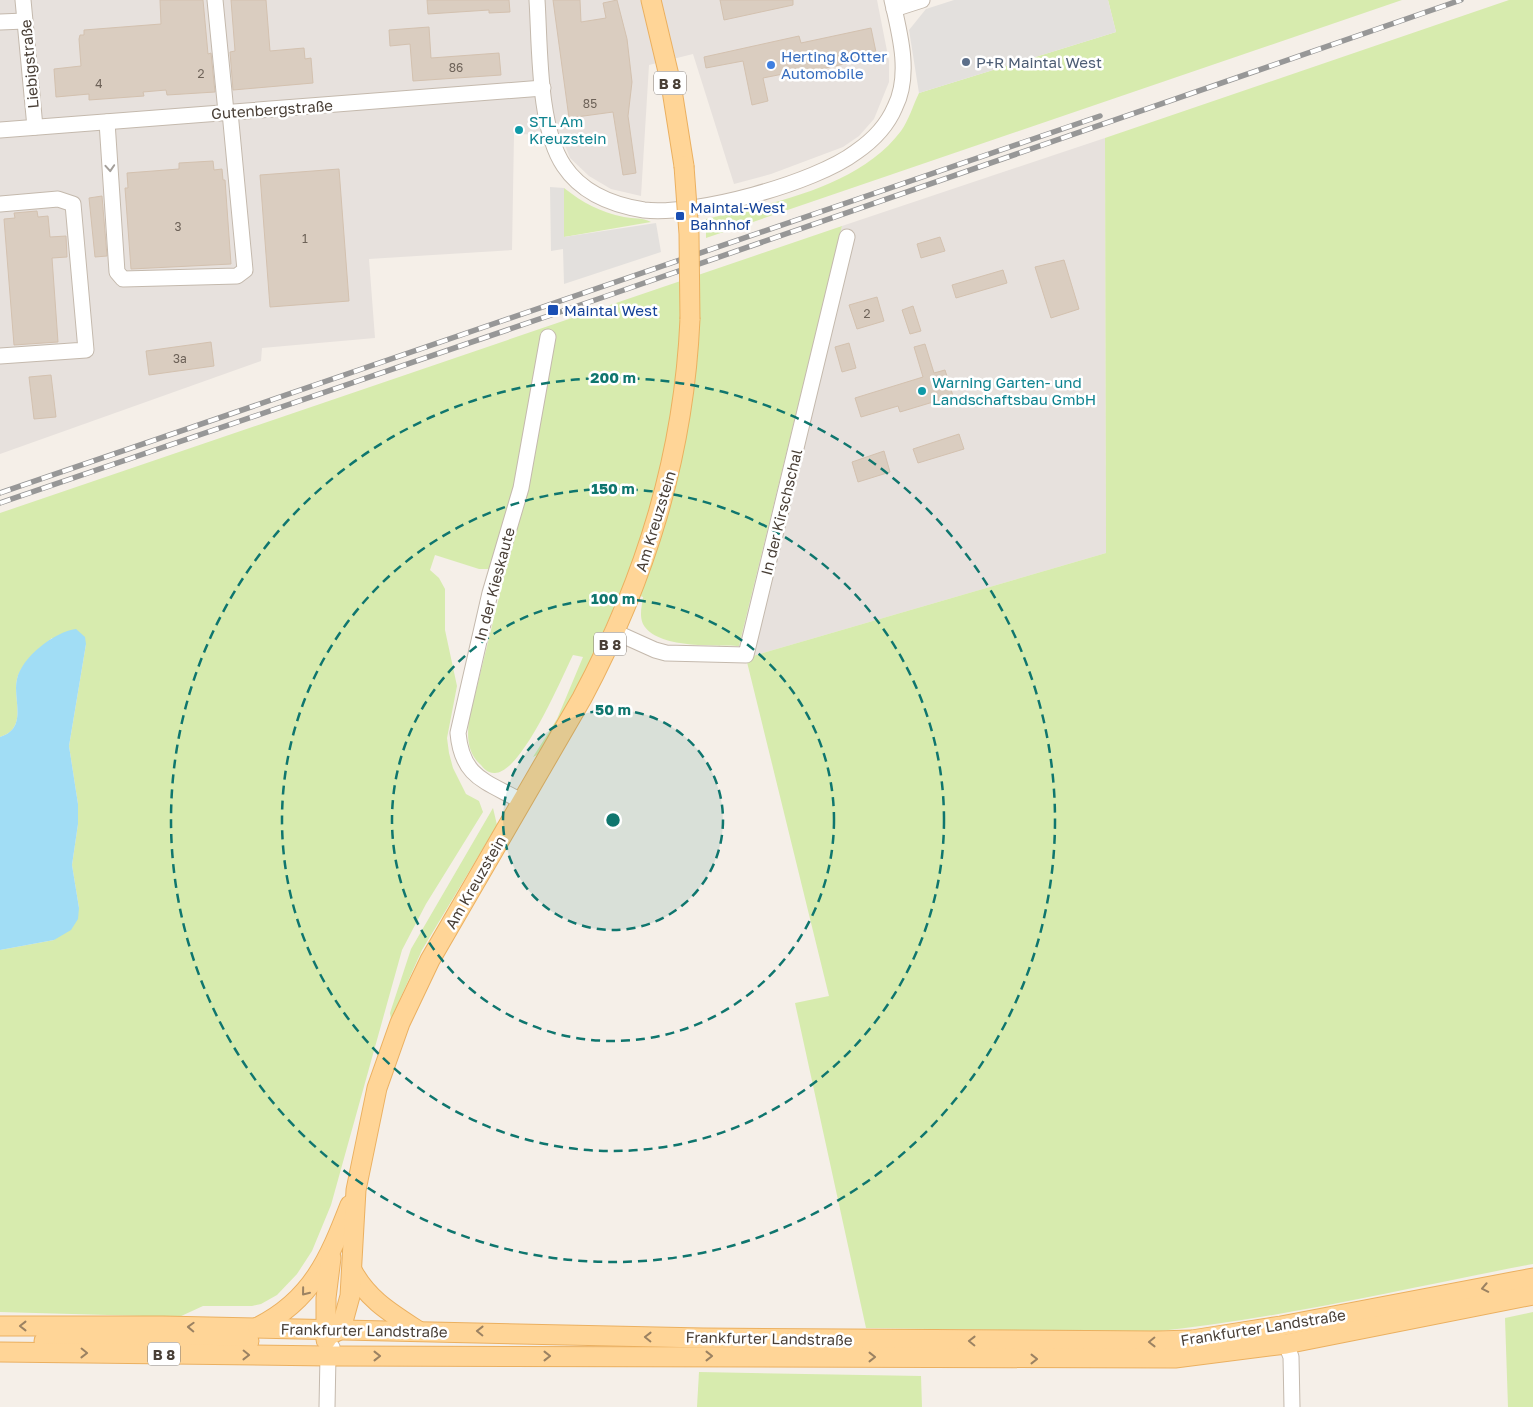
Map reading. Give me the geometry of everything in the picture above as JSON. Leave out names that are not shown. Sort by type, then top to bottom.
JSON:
[{"type":"main road","name":"Am Kreuzstein","points":[[352,1270],[356,1190],[377,1088],[400,1023],[430,960],[582,698],[615,632],[651,540],[670,474],[688,363],[690,319],[689,234],[684,166],[672,93],[651,0]]},
{"type":"main road","name":"Am Kreuzstein","points":[[255,1328],[280,1315],[303,1296],[332,1252],[356,1190]]},
{"type":"main road","points":[[328,1361],[331,1332],[326,1298],[332,1252]]},
{"type":"main road","points":[[352,1270],[358,1282],[372,1298],[417,1330]]},
{"type":"main road","name":"B 8","points":[[0,1342],[86,1339],[306,1342],[331,1332],[350,1296],[352,1270]]},
{"type":"main road","name":"Frankfurter Landstraße","points":[[0,1326],[163,1326],[331,1332],[417,1330],[694,1338],[1095,1343],[1192,1340],[1282,1326],[1533,1278]]},
{"type":"main road","name":"Frankfurter Landstraße","points":[[0,1352],[328,1361],[638,1356],[1126,1360],[1212,1355],[1286,1344],[1533,1296]]},
{"type":"street","name":"Liebigstraße","points":[[23,0],[35,127]]},
{"type":"street","points":[[107,122],[117,272],[123,279],[237,276],[245,270],[215,0]]},
{"type":"street","points":[[537,0],[544,88],[555,150],[565,168],[584,188],[594,195],[619,205],[644,210],[682,208],[743,198],[819,172],[855,153],[880,131],[900,96],[903,67],[893,4],[922,0]]},
{"type":"street","points":[[0,22],[25,21]]},
{"type":"street","name":"Gutenbergstraße","points":[[0,130],[544,88]]},
{"type":"street","points":[[0,204],[58,199],[73,204],[86,350],[0,356]]},
{"type":"street","name":"In der Kirschschal","points":[[615,632],[666,653],[746,655],[847,236]]},
{"type":"street","name":"In der Kieskaute","points":[[521,801],[476,776],[467,766],[460,751],[458,733],[490,593],[521,488],[548,337]]},
{"type":"street","points":[[1286,1344],[1291,1357],[1292,1407]]},
{"type":"street","points":[[327,1407],[328,1361]]},
{"type":"shaded area","points":[[0,0],[877,0],[889,61],[889,82],[874,119],[859,136],[843,147],[771,174],[734,184],[693,54],[649,65],[641,196],[611,189],[589,176],[570,158],[561,135],[514,134],[512,250],[369,259],[375,338],[262,348],[261,361],[0,454]]},
{"type":"shaded area","name":"P+R Maintal West","points":[[954,0],[1108,0],[1116,32],[919,93],[909,30],[926,9]]},
{"type":"shaded area","points":[[1105,138],[1106,553],[746,658],[739,646],[842,226]]},
{"type":"shaded area","points":[[550,187],[564,188],[564,237],[656,223],[661,252],[564,284],[563,249],[551,251]]},
{"type":"green space","points":[[1108,0],[1402,0],[706,238],[706,219],[758,207],[812,190],[838,180],[862,167],[883,150],[901,131],[919,93],[1116,32]]},
{"type":"green space","points":[[1509,0],[1533,0],[1533,1264],[1295,1311],[1151,1332],[866,1328],[795,1003],[829,996],[746,658],[1106,553],[1105,138]]},
{"type":"green space","points":[[564,188],[599,210],[651,222],[564,237]]},
{"type":"green space","points":[[842,226],[739,646],[687,644],[660,638],[650,632],[643,624],[641,614],[643,597],[622,589],[592,658],[541,753],[533,757],[557,719],[583,657],[573,655],[540,723],[516,758],[505,769],[494,773],[490,772],[483,768],[473,755],[469,744],[468,726],[506,569],[479,569],[435,555],[430,570],[439,578],[445,589],[445,630],[457,686],[447,738],[449,753],[453,768],[466,794],[479,801],[483,812],[426,904],[402,950],[331,1205],[312,1251],[297,1274],[277,1295],[261,1304],[252,1306],[203,1306],[179,1317],[0,1312],[0,950],[54,940],[79,908],[72,865],[78,824],[78,804],[69,746],[86,644],[52,638],[32,656],[19,673],[17,679],[17,720],[9,733],[0,737],[0,513]]},
{"type":"green space","points":[[493,808],[497,825],[422,950],[391,1019],[390,1013],[411,949]]},
{"type":"green space","points":[[1533,1312],[1533,1407],[1508,1407],[1505,1318]]},
{"type":"green space","points":[[699,1372],[921,1376],[922,1407],[697,1407]]},
{"type":"water","points":[[76,629],[85,637],[86,644],[69,746],[78,804],[78,824],[72,865],[79,908],[78,919],[71,930],[54,940],[0,950],[0,737],[9,733],[17,720],[17,679],[25,662],[49,640],[67,631]]},
{"type":"building","points":[[160,0],[203,0],[208,54],[211,53],[215,92],[167,95],[166,90],[143,92],[144,96],[89,100],[89,94],[56,97],[54,69],[81,66],[79,39],[80,35],[84,35],[84,30],[161,24]]},
{"type":"building","points":[[231,0],[266,0],[270,51],[304,48],[305,59],[311,58],[313,83],[233,90],[230,52],[235,51]]},
{"type":"building","points":[[427,0],[509,0],[510,12],[489,13],[489,10],[428,14]]},
{"type":"building","points":[[553,0],[580,0],[581,22],[606,18],[603,3],[617,0],[627,39],[632,82],[628,116],[636,173],[623,175],[613,112],[569,118]]},
{"type":"building","points":[[720,0],[793,0],[793,5],[724,20]]},
{"type":"building","points":[[429,27],[431,58],[499,53],[501,75],[413,81],[410,44],[390,46],[389,30]]},
{"type":"building","points":[[871,28],[877,57],[793,75],[793,72],[763,78],[768,101],[752,105],[743,61],[706,68],[704,57],[799,36],[801,43]]},
{"type":"building","points":[[213,161],[214,170],[222,169],[223,180],[225,180],[231,264],[131,269],[125,188],[128,188],[127,173],[179,169],[179,163]]},
{"type":"building","points":[[339,169],[349,301],[270,307],[260,175]]},
{"type":"building","points":[[102,196],[107,256],[95,257],[89,198]]},
{"type":"building","points":[[37,211],[38,217],[48,216],[50,237],[66,236],[67,257],[52,258],[58,342],[14,345],[4,219],[15,218],[14,213]]},
{"type":"building","points":[[940,237],[945,251],[921,258],[917,244]]},
{"type":"building","points":[[1064,260],[1079,309],[1051,318],[1035,267]]},
{"type":"building","points":[[1003,270],[1007,283],[956,298],[952,285]]},
{"type":"building","points":[[877,297],[884,321],[857,329],[849,305]]},
{"type":"building","points":[[913,306],[921,331],[910,334],[902,310]]},
{"type":"building","points":[[211,342],[214,366],[149,375],[146,351]]},
{"type":"building","points":[[849,343],[856,368],[842,372],[835,347]]},
{"type":"building","points":[[925,344],[934,373],[945,370],[953,396],[900,412],[898,406],[861,417],[855,398],[923,377],[914,347]]},
{"type":"building","points":[[51,375],[56,417],[34,419],[29,377]]},
{"type":"building","points":[[959,434],[964,449],[918,463],[913,449]]},
{"type":"building","points":[[884,451],[890,472],[858,482],[852,462]]},
{"type":"railway","points":[[0,503],[598,299],[1461,0]]},
{"type":"railway","points":[[0,493],[1100,116]]},
{"type":"place","name":"P+R Maintal West","points":[[966,62]]},
{"type":"place","name":"Herting &Otter Automobile","points":[[771,65]]},
{"type":"place","name":"STL Am Kreuzstein","points":[[519,130]]},
{"type":"place","name":"Maintal-West Bahnhof","points":[[680,216]]},
{"type":"place","name":"Maintal West","points":[[553,310]]},
{"type":"place","name":"Warning Garten- und Landschaftsbau GmbH","points":[[922,391]]}]
